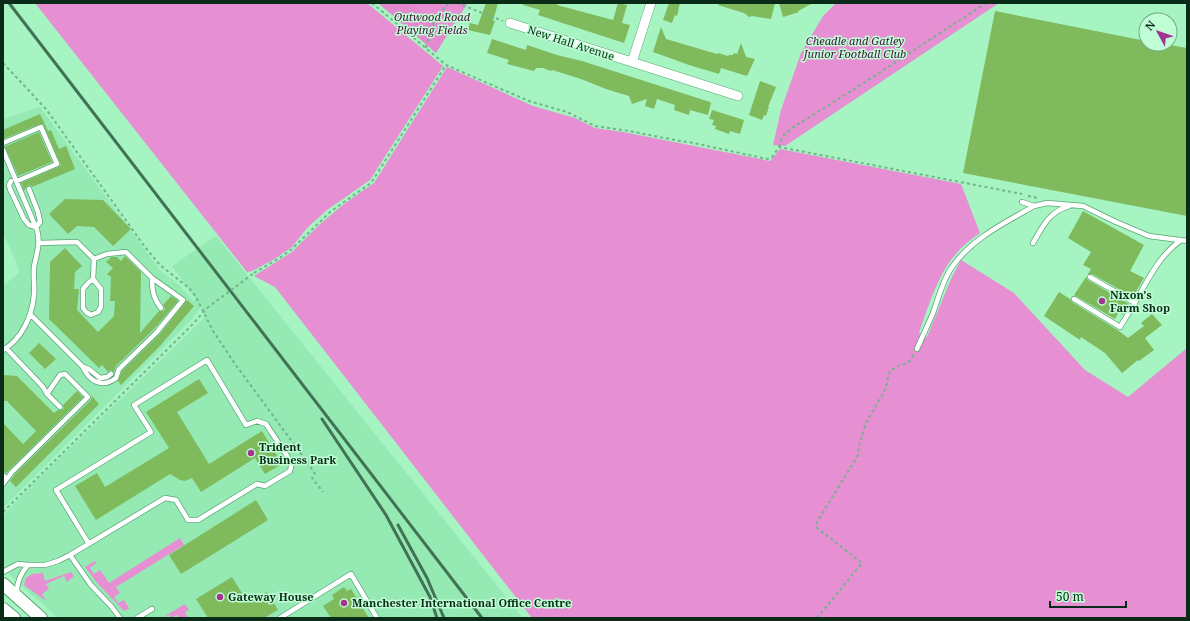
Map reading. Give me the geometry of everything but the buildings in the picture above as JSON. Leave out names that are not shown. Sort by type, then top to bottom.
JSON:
[{"type":"main road","points":[[3,584],[41,618]]},
{"type":"main road","points":[[3,609],[14,618]]},
{"type":"street","points":[[632,62],[651,3]]},
{"type":"street","name":"New Hall Avenue","points":[[510,23],[738,96]]},
{"type":"lane","points":[[3,143],[41,127],[57,164],[16,181]]},
{"type":"lane","points":[[3,150],[36,227],[39,243],[34,269],[34,293],[30,314],[21,333],[4,349],[43,387],[47,394],[60,407]]},
{"type":"lane","points":[[11,181],[9,185],[10,189],[24,219],[29,225],[36,227]]},
{"type":"lane","points":[[29,189],[38,212],[40,222],[36,227]]},
{"type":"lane","points":[[1022,202],[1034,206]]},
{"type":"lane","points":[[917,349],[943,284],[950,270],[960,257],[972,244],[1034,206],[1047,203],[1083,206],[1149,236],[1184,240]]},
{"type":"lane","points":[[1033,243],[1050,216],[1061,208],[1071,205]]},
{"type":"lane","points":[[1074,299],[1120,327],[1160,261],[1170,249],[1184,240]]},
{"type":"lane","points":[[39,243],[77,242],[94,259],[93,280],[101,288],[100,307],[98,312],[91,315],[83,308],[84,289],[88,283],[93,280]]},
{"type":"lane","points":[[30,314],[83,367],[85,372],[95,382],[100,384],[115,379],[119,369],[156,333],[183,300],[152,278],[126,252],[107,254],[94,259]]},
{"type":"lane","points":[[1090,277],[1135,303]]},
{"type":"lane","points":[[152,278],[152,292],[155,300],[161,308]]},
{"type":"lane","points":[[3,572],[18,564],[28,566],[51,564],[89,544],[165,498],[176,500],[188,520],[198,520],[257,484],[265,486],[290,471],[291,462],[266,424],[257,421],[246,424],[207,360],[134,405],[151,432],[56,490],[89,544]]},
{"type":"lane","points":[[83,367],[89,369],[100,378],[107,377],[110,374]]},
{"type":"lane","points":[[3,484],[12,472],[88,397],[65,374],[60,375],[47,394]]},
{"type":"lane","points":[[70,555],[91,585],[120,618]]},
{"type":"lane","points":[[18,596],[17,588],[19,579],[28,566]]},
{"type":"lane","points":[[280,618],[351,574],[377,618]]},
{"type":"lane","points":[[137,618],[152,609]]},
{"type":"path","points":[[372,3],[446,65],[529,101],[567,112],[595,126],[629,131],[680,142],[689,142],[767,159],[772,157],[779,147],[782,137],[792,128],[986,3]]},
{"type":"path","points":[[426,48],[436,17],[449,3]]},
{"type":"path","points":[[457,3],[510,23]]},
{"type":"path","points":[[3,63],[30,90],[46,109],[145,247],[160,265],[189,288],[196,297],[213,331],[235,364],[310,466],[315,474],[312,478],[323,492]]},
{"type":"path","points":[[3,512],[193,324],[207,308],[254,273],[278,260],[292,249],[330,212],[371,183],[446,65]]},
{"type":"path","points":[[779,147],[1044,199],[1047,203]]},
{"type":"path","points":[[817,618],[862,563],[817,528],[817,522],[858,455],[859,446],[866,423],[885,390],[890,371],[898,366],[908,363],[917,349]]},
{"type":"shaded area","points":[[40,107],[160,270],[180,286],[193,301],[196,299],[172,266],[216,236],[523,618],[58,618],[3,569],[3,516],[32,485],[206,316],[201,307],[190,321],[3,508],[3,286],[19,273],[18,266],[3,233],[3,119]]},
{"type":"green space","points":[[35,3],[367,3],[443,66],[370,180],[327,210],[307,228],[292,247],[273,260],[247,272]]},
{"type":"green space","name":"Outwood Road Playing Fields","points":[[378,3],[468,3],[439,47]]},
{"type":"green space","name":"Outwood Road Playing Fields","points":[[378,3],[410,3],[449,32],[436,53]]},
{"type":"green space","name":"Cheadle and Gatley Junior Football Club","points":[[836,3],[999,3],[785,146],[773,145],[781,110],[801,53],[823,16]]},
{"type":"green space","points":[[447,67],[533,106],[575,118],[595,128],[623,132],[770,161],[780,149],[961,184],[980,233],[961,249],[943,272],[919,333],[927,337],[951,279],[961,260],[1014,293],[1085,370],[1128,397],[1187,348],[1187,618],[532,618],[275,287],[254,276],[292,252],[320,224],[344,204],[374,183]]},
{"type":"green space","points":[[180,538],[184,545],[116,587],[120,593],[114,597],[118,603],[124,600],[129,608],[124,611],[98,584],[85,567],[95,561],[96,563],[90,568],[94,574],[100,570],[109,583]]},
{"type":"green space","points":[[71,572],[74,576],[67,582],[64,576],[46,584],[49,589],[42,594],[46,601],[24,585],[26,578],[32,574],[43,573],[45,581]]},
{"type":"green space","points":[[185,604],[189,610],[185,612],[188,618],[179,618],[177,615],[171,618],[169,615],[162,618]]},
{"type":"railway","points":[[9,3],[482,618]]},
{"type":"railway","points":[[322,419],[386,515],[430,597],[437,618]]},
{"type":"railway","points":[[398,525],[427,578],[444,618]]},
{"type":"place","name":"Nixon's Farm Shop","points":[[1102,301]]},
{"type":"place","name":"Trident Business Park","points":[[251,453]]},
{"type":"place","name":"Gateway House","points":[[220,597]]},
{"type":"place","name":"Manchester International Office Centre","points":[[344,603]]}]
